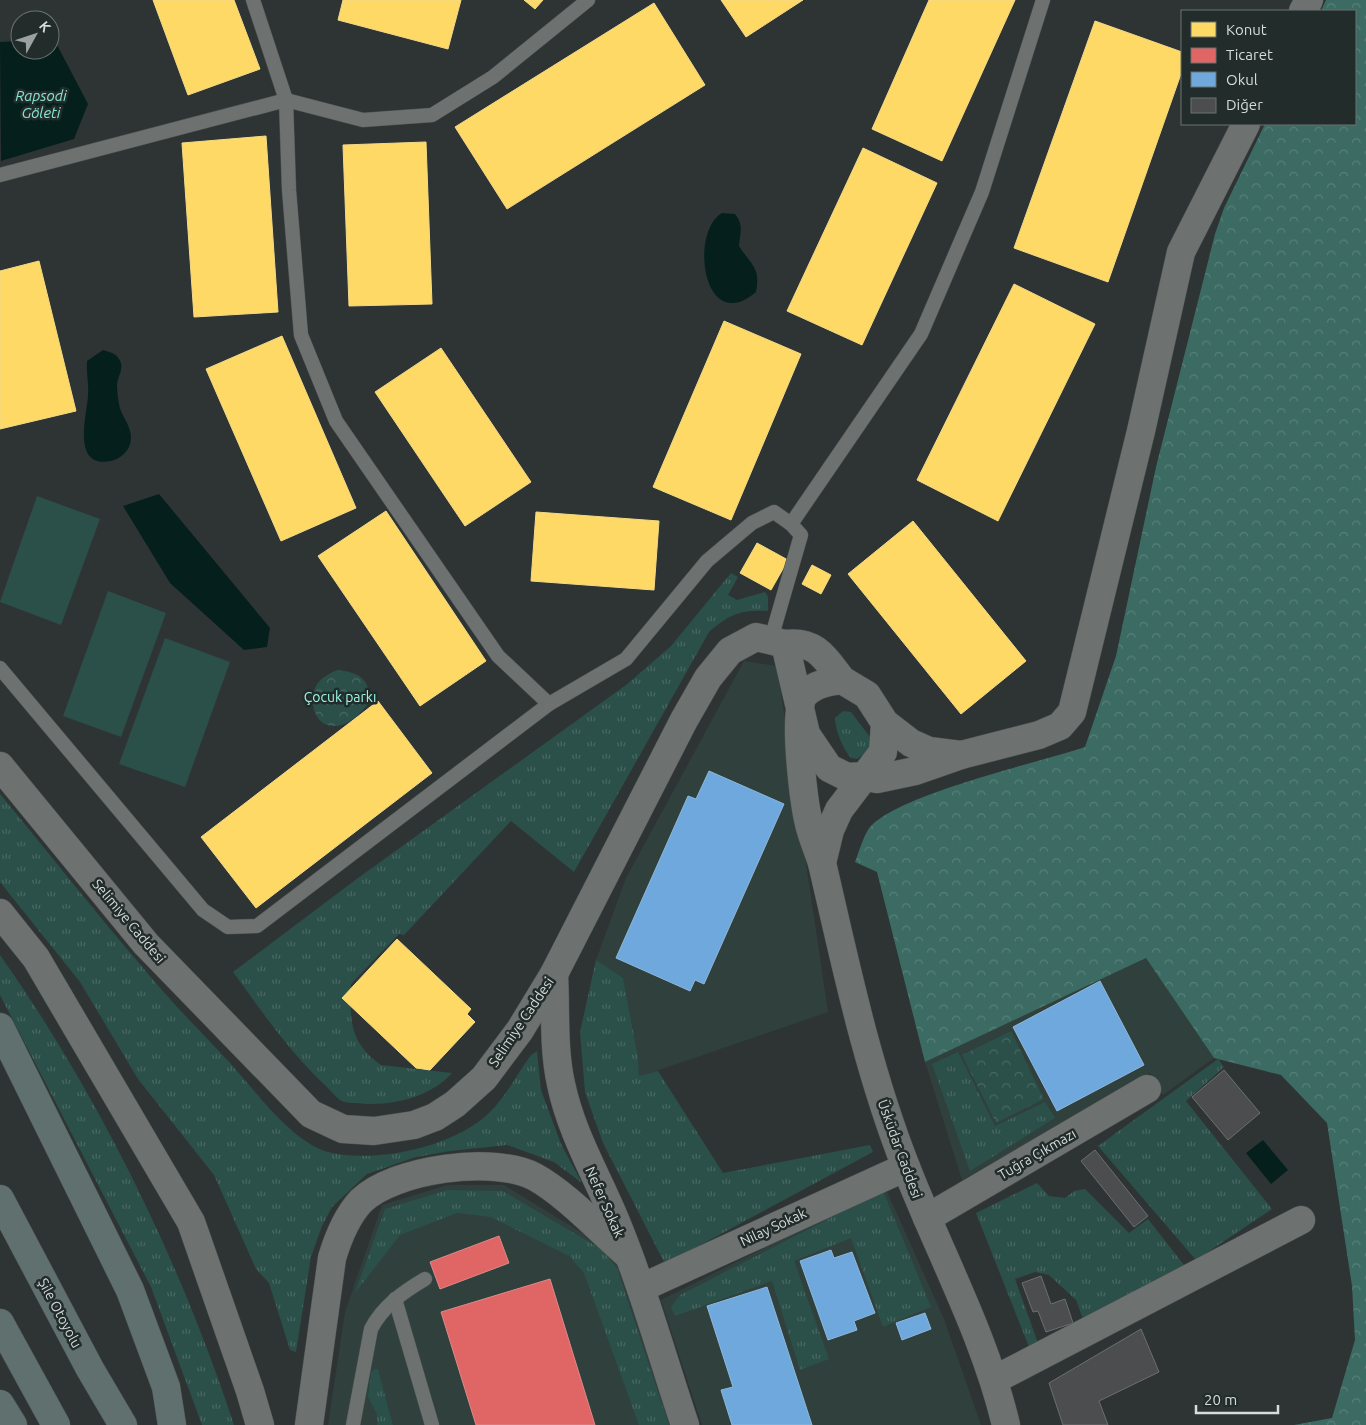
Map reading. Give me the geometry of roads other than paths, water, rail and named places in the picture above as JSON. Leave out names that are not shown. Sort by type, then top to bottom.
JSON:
[{"type":"highway","points":[[2,1029],[130,1290],[166,1387],[172,1425]]},
{"type":"highway","name":"Şile Otoyolu","points":[[0,1199],[90,1369],[123,1425]]},
{"type":"highway","points":[[0,1323],[56,1425]]},
{"type":"highway","points":[[0,1404],[13,1425]]},
{"type":"street","points":[[778,642],[806,734],[829,768],[847,777],[863,776],[877,780],[916,771],[961,755],[1039,735],[1060,726],[1072,712],[1139,441],[1181,252],[1245,125]]},
{"type":"street","name":"Selimiye Caddesi","points":[[0,766],[146,944],[311,1114],[343,1129],[374,1131],[414,1125],[435,1117],[455,1104],[484,1078],[520,1030],[554,974],[684,720],[708,678],[730,651],[756,637],[778,642],[799,642],[820,651],[842,680]]},
{"type":"street","points":[[799,711],[803,696],[822,683],[842,680],[867,695],[885,722],[911,743],[929,751],[961,755]]},
{"type":"street","name":"Üsküdar Caddesi","points":[[799,711],[801,776],[809,823],[822,863],[858,1021],[884,1109],[994,1380],[1006,1425]]},
{"type":"street","points":[[822,863],[830,830],[839,810],[883,752],[885,722]]},
{"type":"street","points":[[0,913],[36,958],[191,1222],[250,1390],[260,1425]]},
{"type":"street","name":"Nefer Sokak","points":[[554,974],[557,1058],[560,1083],[578,1140],[614,1217],[641,1288],[685,1425]]},
{"type":"street","name":"Tuğra Çıkmazı","points":[[927,1218],[1147,1089]]},
{"type":"street","name":"Nilay Sokak","points":[[641,1288],[906,1166]]},
{"type":"street","points":[[309,1425],[332,1258],[339,1235],[348,1218],[361,1202],[374,1191],[414,1176],[459,1167],[509,1168],[534,1176],[560,1194],[628,1255]]},
{"type":"street","points":[[994,1380],[1302,1220]]},
{"type":"lane","points":[[253,0],[286,100],[289,190],[301,336],[336,421],[498,656],[549,704]]},
{"type":"lane","points":[[0,175],[286,100],[363,120],[432,115],[493,77],[588,0]]},
{"type":"lane","points":[[791,524],[921,334],[982,192],[1043,0]]},
{"type":"lane","points":[[0,668],[203,910],[228,927],[257,926],[549,704],[626,658],[707,562],[752,523],[774,512],[791,524],[801,535],[778,642]]},
{"type":"lane","points":[[353,1425],[371,1329],[377,1317],[395,1299],[425,1279]]},
{"type":"lane","points":[[395,1299],[432,1425]]},
{"type":"water","name":"Rapsodi Göleti","points":[[0,42],[10,42],[10,60],[60,60],[60,51],[88,104],[74,139],[1,161]]},
{"type":"water","points":[[722,213],[735,214],[738,218],[741,229],[739,246],[756,271],[756,292],[738,302],[724,301],[713,292],[707,276],[704,258],[706,240],[712,224]]},
{"type":"water","points":[[103,350],[116,355],[121,362],[117,385],[118,397],[120,409],[131,433],[130,444],[127,450],[120,457],[111,461],[98,461],[90,457],[84,438],[88,391],[87,361]]},
{"type":"water","points":[[159,494],[270,628],[267,647],[244,650],[170,583],[123,506]]},
{"type":"water","points":[[1263,1140],[1288,1170],[1271,1184],[1246,1153]]},
{"type":"park label","name":"Çocuk parkı","points":[[340,697]]}]
